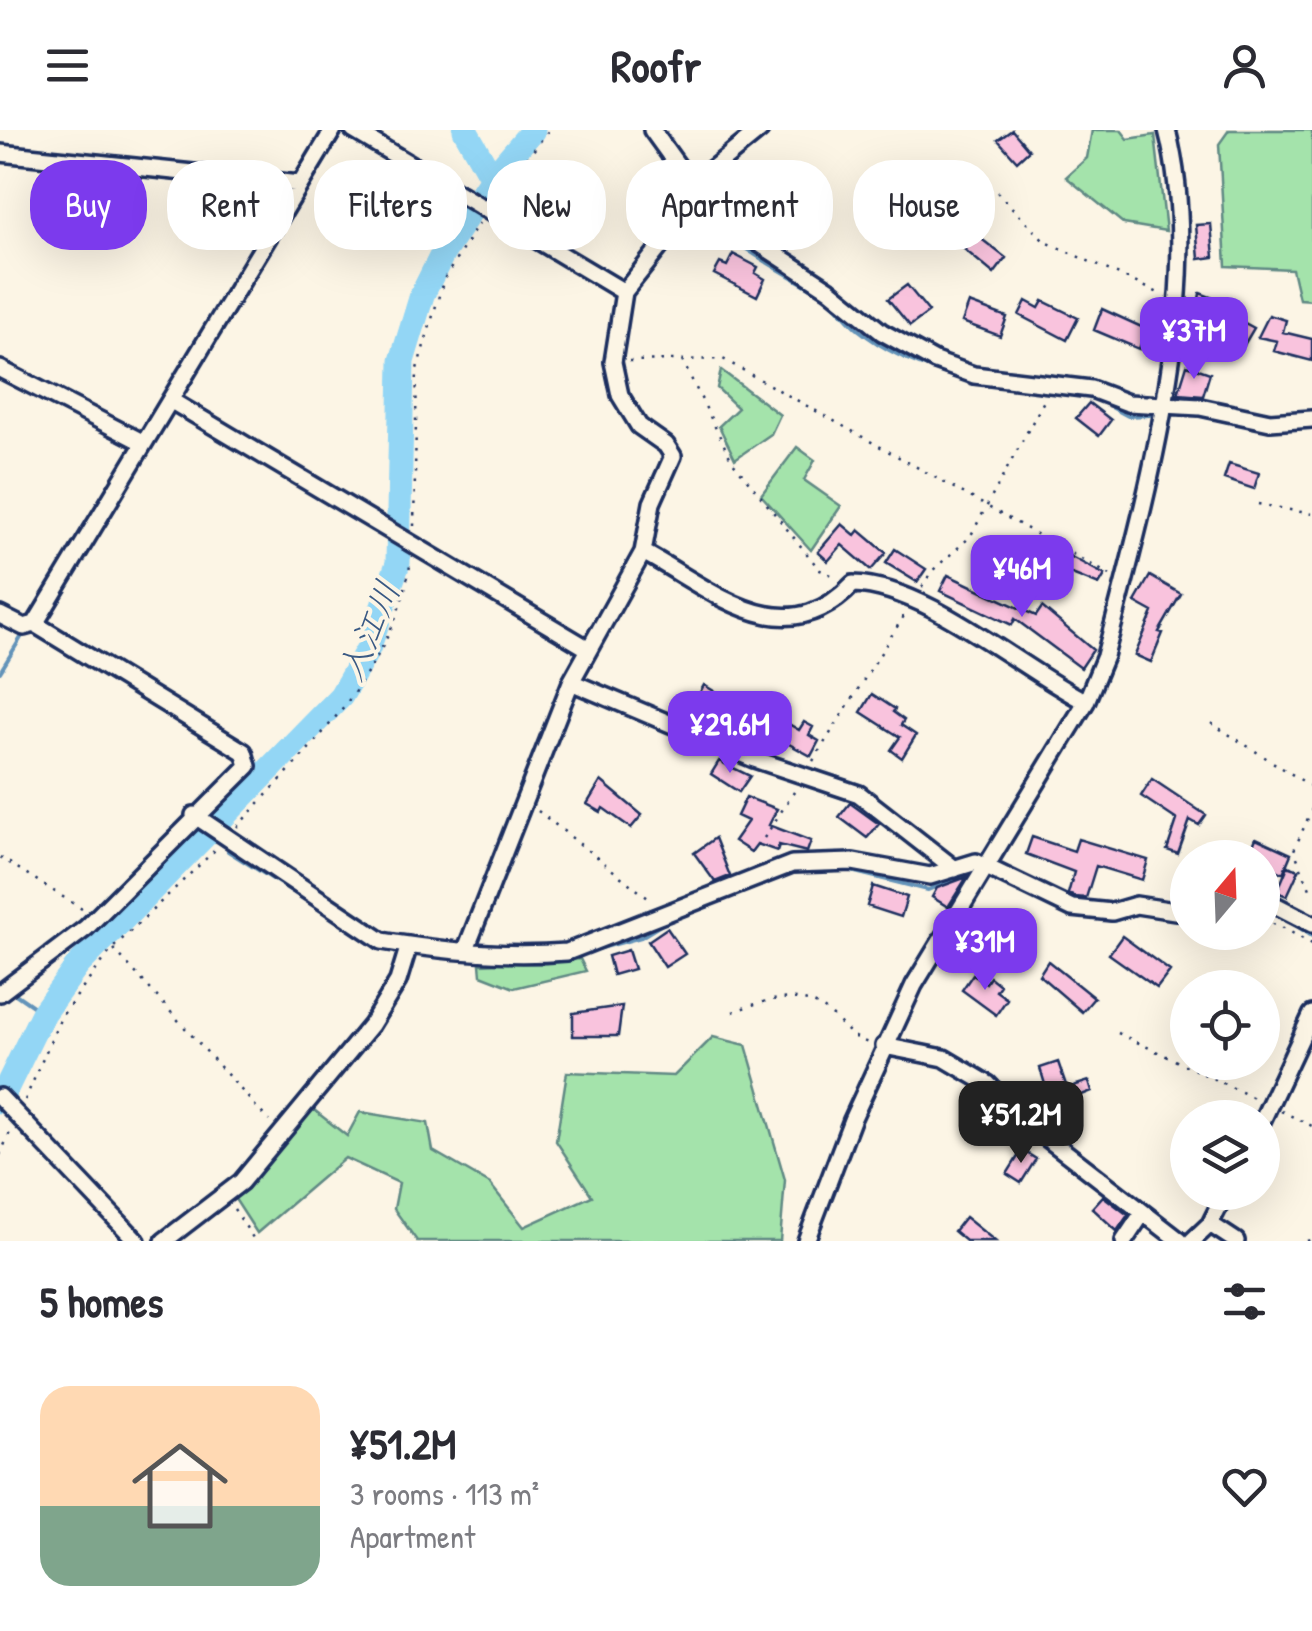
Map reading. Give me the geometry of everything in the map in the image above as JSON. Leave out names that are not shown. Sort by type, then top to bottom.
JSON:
[{"type":"street","points":[[0,615],[24,627],[34,624],[333,130]]},
{"type":"street","points":[[353,130],[487,209]]},
{"type":"street","points":[[652,130],[674,160]]},
{"type":"street","points":[[721,160],[760,130]]},
{"type":"street","points":[[806,1241],[884,1046],[1086,702],[1105,656],[1162,404],[1178,302],[1183,250],[1168,130]]},
{"type":"street","points":[[0,152],[300,184]]},
{"type":"street","points":[[554,250],[624,292]]},
{"type":"street","points":[[466,948],[571,682],[643,552],[652,503],[673,456],[666,445],[639,426],[620,395],[613,362],[624,292],[658,250]]},
{"type":"street","points":[[769,250],[829,289],[882,332],[974,375],[1091,389],[1128,403],[1162,404],[1270,422],[1312,418]]},
{"type":"street","points":[[0,369],[144,443]]},
{"type":"street","points":[[170,400],[587,648]]},
{"type":"street","points":[[643,552],[757,614],[782,621],[814,615],[853,584],[875,585],[936,612],[1086,702]]},
{"type":"street","points":[[0,993],[96,918],[248,766],[244,752],[34,624]]},
{"type":"street","points":[[571,682],[754,759],[860,794],[955,869]]},
{"type":"street","points":[[197,818],[382,941],[407,953],[466,948],[531,955],[567,952],[792,864],[852,862],[930,876],[976,862],[1072,908],[1112,912],[1136,905],[1170,910]]},
{"type":"street","points":[[1280,907],[1312,924]]},
{"type":"street","points":[[164,1241],[227,1197],[371,1025],[398,981],[407,953]]},
{"type":"street","points":[[1272,1100],[1312,1014]]},
{"type":"street","points":[[884,1046],[944,1058],[988,1084],[1021,1118],[1066,1148],[1142,1214],[1180,1241]]},
{"type":"street","points":[[0,1097],[137,1241]]},
{"type":"street","points":[[1192,1241],[1210,1224],[1217,1210]]},
{"type":"street","points":[[1124,1241],[1142,1214]]},
{"type":"street","points":[[1210,1224],[1236,1241]]},
{"type":"path","points":[[526,160],[549,130]]},
{"type":"path","points":[[996,192],[1044,240],[1178,302]]},
{"type":"path","points":[[0,1155],[61,1017],[113,948],[227,838],[359,693],[408,587],[414,545],[417,368],[444,279],[487,212]]},
{"type":"path","points":[[613,362],[723,359],[1124,583]]},
{"type":"path","points":[[681,360],[732,461],[759,497],[820,570],[853,584]]},
{"type":"path","points":[[1258,504],[1312,514]]},
{"type":"path","points":[[1211,723],[1312,787]]},
{"type":"path","points":[[524,801],[668,913]]},
{"type":"path","points":[[1312,809],[1294,850],[1312,894]]},
{"type":"path","points":[[0,858],[96,918]]},
{"type":"path","points":[[1280,926],[1312,944]]},
{"type":"path","points":[[113,948],[280,1133]]},
{"type":"path","points":[[733,1012],[777,995],[829,1012],[855,1040],[884,1046]]},
{"type":"path","points":[[1118,1033],[1242,1100]]},
{"type":"path","points":[[1280,1117],[1312,1126]]},
{"type":"path","points":[[227,1197],[255,1241]]},
{"type":"green space","points":[[1092,130],[1121,130],[1128,139],[1155,135],[1166,231],[1124,224],[1066,177],[1087,158]]},
{"type":"green space","points":[[1229,130],[1312,130],[1312,300],[1299,299],[1292,269],[1226,266],[1219,144]]},
{"type":"green space","points":[[721,370],[780,415],[771,434],[735,459],[719,426],[738,408],[717,388]]},
{"type":"green space","points":[[797,447],[815,460],[804,480],[841,506],[811,550],[761,495]]},
{"type":"green space","points":[[580,959],[586,971],[514,988],[481,975],[480,964]]},
{"type":"green space","points":[[713,1037],[746,1045],[785,1180],[780,1241],[417,1241],[394,1209],[399,1183],[345,1158],[257,1233],[235,1199],[309,1106],[347,1136],[360,1112],[428,1123],[433,1151],[490,1184],[524,1227],[592,1196],[556,1141],[567,1072],[674,1076]]},
{"type":"building","points":[[1012,130],[1029,150],[1017,161],[998,140]]},
{"type":"building","points":[[1211,224],[1214,257],[1199,259],[1196,225]]},
{"type":"building","points":[[995,249],[1006,258],[994,274],[965,250]]},
{"type":"building","points":[[733,254],[758,267],[755,273],[765,279],[757,296],[714,274],[720,263],[727,266]]},
{"type":"building","points":[[907,285],[929,312],[910,326],[888,299]]},
{"type":"building","points":[[1200,293],[1218,300],[1215,307],[1254,328],[1244,345],[1196,319]]},
{"type":"building","points":[[1026,301],[1039,308],[1043,301],[1078,318],[1067,340],[1019,315]]},
{"type":"building","points":[[969,303],[1007,317],[1000,336],[962,322]]},
{"type":"building","points":[[1102,309],[1146,329],[1139,349],[1094,330]]},
{"type":"building","points":[[1269,315],[1286,320],[1283,332],[1312,339],[1312,361],[1274,351],[1277,341],[1258,337]]},
{"type":"building","points":[[1187,365],[1210,373],[1203,396],[1178,394]]},
{"type":"building","points":[[1089,403],[1111,420],[1099,436],[1076,418]]},
{"type":"building","points":[[1229,464],[1259,473],[1254,489],[1224,479]]},
{"type":"building","points":[[842,524],[855,535],[859,530],[886,553],[871,570],[842,545],[828,561],[818,552]]},
{"type":"building","points":[[895,549],[926,569],[917,582],[886,563]]},
{"type":"building","points":[[1060,551],[1105,575],[1099,585],[1052,566]]},
{"type":"building","points":[[948,575],[1036,616],[1042,607],[1093,650],[1081,668],[1015,619],[1012,625],[940,591]]},
{"type":"building","points":[[1150,576],[1181,594],[1159,632],[1163,633],[1151,662],[1135,655],[1153,612],[1135,602]]},
{"type":"building","points":[[704,685],[739,706],[744,697],[755,704],[743,724],[728,715],[722,725],[692,707]]},
{"type":"building","points":[[872,694],[895,709],[893,712],[904,720],[901,725],[916,735],[902,758],[891,750],[900,737],[861,712]]},
{"type":"building","points":[[804,722],[813,727],[809,735],[819,741],[811,756],[778,738],[787,723],[799,730]]},
{"type":"building","points":[[719,761],[750,776],[739,792],[711,774]]},
{"type":"building","points":[[1152,779],[1206,815],[1199,825],[1190,820],[1183,840],[1170,840],[1177,820],[1141,796]]},
{"type":"building","points":[[601,781],[642,815],[631,828],[603,808],[601,812],[587,804]]},
{"type":"building","points":[[746,797],[777,809],[769,825],[811,841],[807,852],[779,845],[777,851],[757,844],[751,852],[734,841],[748,821],[737,816]]},
{"type":"building","points":[[850,803],[879,824],[867,838],[839,817]]},
{"type":"building","points":[[1032,837],[1074,851],[1078,839],[1148,860],[1142,880],[1096,866],[1086,898],[1075,897],[1068,894],[1074,872],[1026,854]]},
{"type":"building","points":[[715,838],[730,876],[715,882],[694,853]]},
{"type":"building","points":[[1280,849],[1291,854],[1283,873],[1280,872]]},
{"type":"building","points":[[1288,866],[1299,870],[1287,896],[1280,893]]},
{"type":"building","points":[[967,877],[948,907],[932,897],[937,888]]},
{"type":"building","points":[[873,886],[907,897],[901,917],[867,906]]},
{"type":"building","points":[[972,926],[989,936],[971,961],[956,952]]},
{"type":"building","points":[[667,928],[685,954],[665,967],[648,941]]},
{"type":"building","points":[[1122,936],[1170,971],[1157,988],[1109,954]]},
{"type":"building","points":[[628,950],[634,969],[613,975],[608,956]]},
{"type":"building","points":[[1048,961],[1094,998],[1082,1012],[1039,975]]},
{"type":"building","points":[[973,974],[986,983],[990,977],[1000,985],[996,991],[1007,999],[996,1015],[962,990]]},
{"type":"building","points":[[622,1006],[618,1036],[573,1036],[573,1013]]},
{"type":"building","points":[[1058,1062],[1067,1088],[1089,1081],[1092,1091],[1034,1114],[1026,1101],[1048,1094],[1040,1068]]},
{"type":"building","points":[[1022,1150],[1036,1159],[1021,1183],[1007,1174]]},
{"type":"building","points":[[1103,1196],[1128,1215],[1117,1231],[1092,1208]]},
{"type":"building","points":[[965,1217],[995,1241],[966,1241],[954,1231]]},
{"type":"waterway","points":[[465,130],[487,169]]},
{"type":"waterway","name":"入江川","points":[[0,1101],[43,1013],[78,965],[341,696],[368,649],[398,563],[402,361],[422,295],[443,253],[492,178],[533,130]]},
{"type":"waterway","points":[[657,149],[663,160]]},
{"type":"waterway","points":[[749,250],[825,297],[859,330],[900,356],[945,373],[1039,391]]},
{"type":"waterway","points":[[1113,408],[1128,416],[1150,415]]},
{"type":"waterway","points":[[0,672],[22,636]]},
{"type":"waterway","points":[[228,851],[347,926]]},
{"type":"waterway","points":[[821,870],[851,871],[928,890],[971,873]]},
{"type":"waterway","points":[[1075,915],[1113,921],[1139,913]]},
{"type":"waterway","points":[[583,953],[641,937],[667,921]]},
{"type":"waterway","points":[[1291,922],[1312,936]]},
{"type":"waterway","points":[[14,993],[43,1013]]}]
